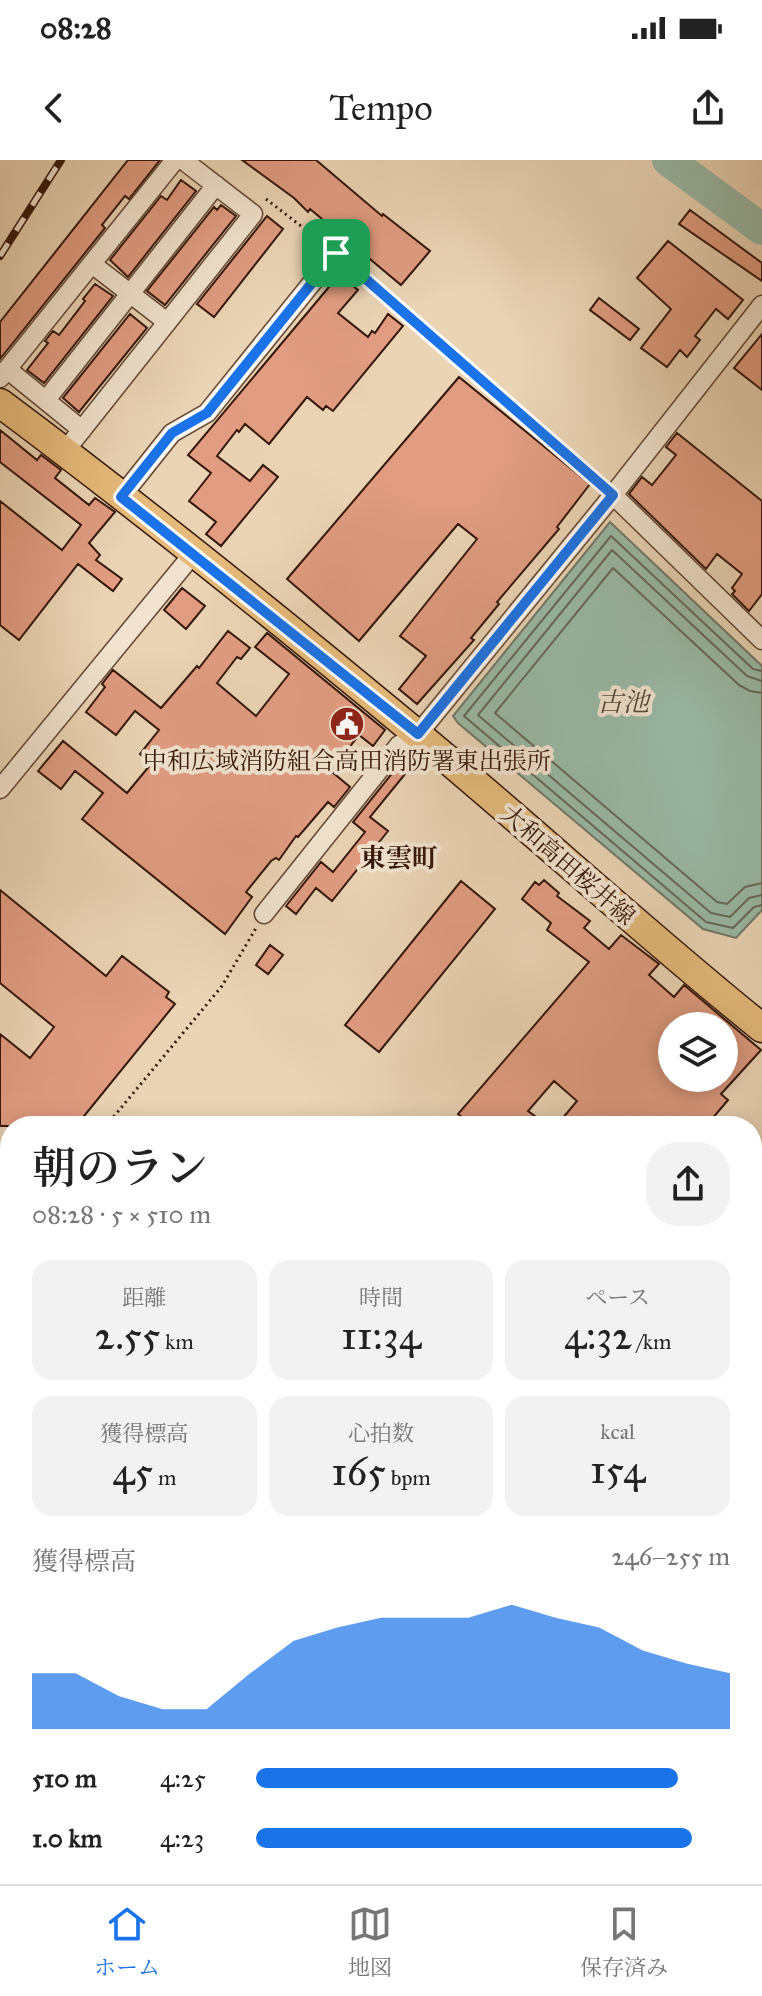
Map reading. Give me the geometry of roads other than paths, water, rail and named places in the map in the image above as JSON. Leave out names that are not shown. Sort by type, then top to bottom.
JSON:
[{"type":"main road","name":"大和高田桜井線","points":[[0,403],[74,440],[121,497],[418,734],[667,952],[762,1028]]},
{"type":"street","points":[[175,160],[4,374],[46,400],[74,440],[253,214],[183,160]]},
{"type":"street","points":[[46,400],[216,185]]},
{"type":"street","points":[[121,497],[172,433],[207,413],[336,253]]},
{"type":"street","points":[[92,264],[167,322]]},
{"type":"street","points":[[264,914],[399,745],[418,734],[613,495],[759,308]]},
{"type":"street","points":[[613,495],[762,640]]},
{"type":"street","points":[[0,789],[193,554]]},
{"type":"water","name":"古池","points":[[610,522],[762,666],[762,910],[736,938],[703,929],[453,716]]},
{"type":"waterway","points":[[668,160],[762,229]]},
{"type":"railway","points":[[0,256],[61,160]]},
{"type":"place","name":"中和広域消防組合高田消防署東出張所","points":[[347,724]]},
{"type":"district","name":"東雲町","points":[[399,858]]}]
